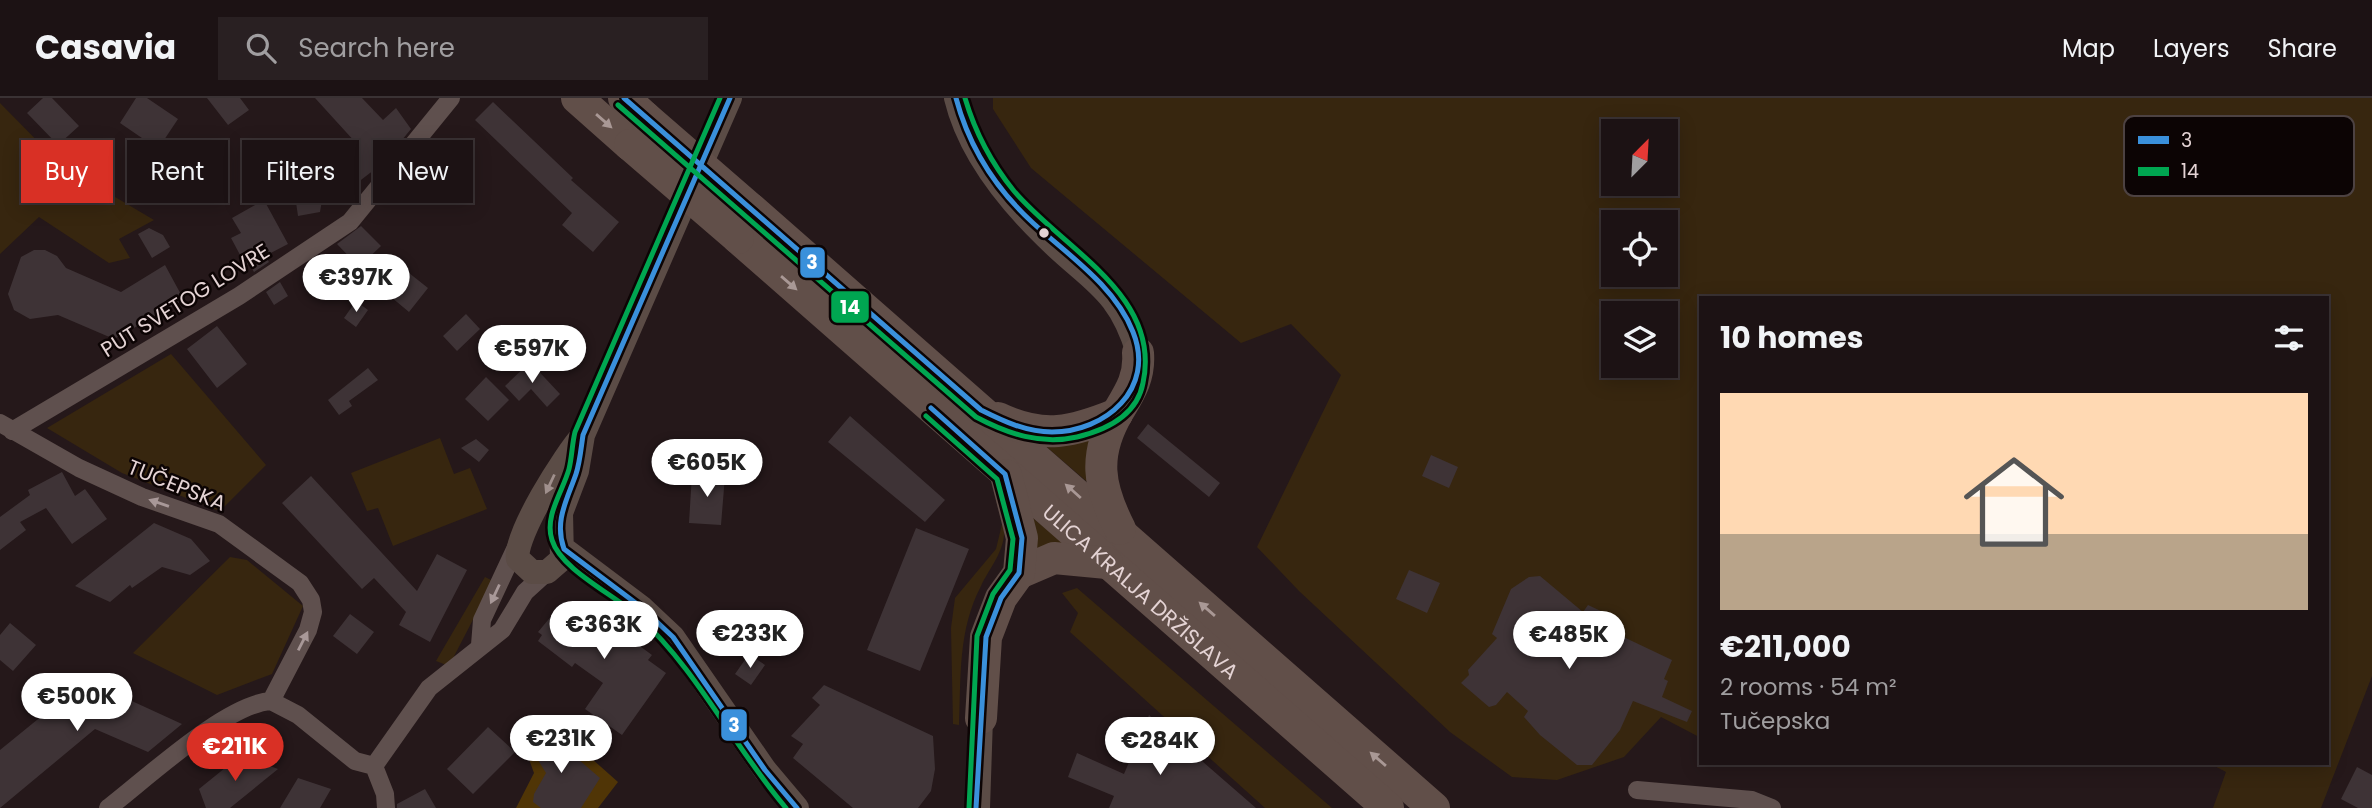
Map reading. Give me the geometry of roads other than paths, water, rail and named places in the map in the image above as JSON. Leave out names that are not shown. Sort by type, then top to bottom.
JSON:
[{"type":"highway","name":"ULICA KRALJA DRŽISLAVA","points":[[577,98],[1388,808]]},
{"type":"highway","name":"ULICA KRALJA DRŽISLAVA","points":[[635,107],[1434,808]]},
{"type":"highway","points":[[1124,536],[1107,503],[1100,472],[1102,442],[1136,379],[1138,353]]},
{"type":"highway","points":[[981,410],[1021,429],[1052,433],[1082,428],[1117,414]]},
{"type":"highway","points":[[1005,474],[1021,538],[1019,573]]},
{"type":"highway","points":[[981,718],[986,637],[1001,598],[1019,573],[1054,558],[1107,563]]},
{"type":"street","name":"PUT SVETOG LOVRE","points":[[6,427],[239,296],[350,222],[451,98]]},
{"type":"street","points":[[374,766],[429,688],[502,629],[525,592],[557,556],[561,513],[577,471],[583,435],[730,98]]},
{"type":"street","points":[[956,98],[972,144],[1013,203],[1118,303],[1130,325],[1138,353]]},
{"type":"street","name":"TUČEPSKA","points":[[6,427],[79,468],[142,497],[219,524],[300,583],[311,600],[313,612],[308,630],[271,701]]},
{"type":"street","points":[[480,645],[482,620],[519,540],[559,463],[583,435]]},
{"type":"street","points":[[557,556],[532,572],[524,567],[517,554],[519,540],[532,527],[541,526],[557,556],[641,607],[673,638],[765,769],[797,808]]},
{"type":"street","points":[[108,808],[214,726],[256,702],[271,701],[298,715],[355,761],[374,766]]},
{"type":"street","points":[[977,807],[981,718]]},
{"type":"street","points":[[374,766],[385,794],[386,808]]},
{"type":"street","points":[[1637,790],[1752,800],[1772,808]]}]
